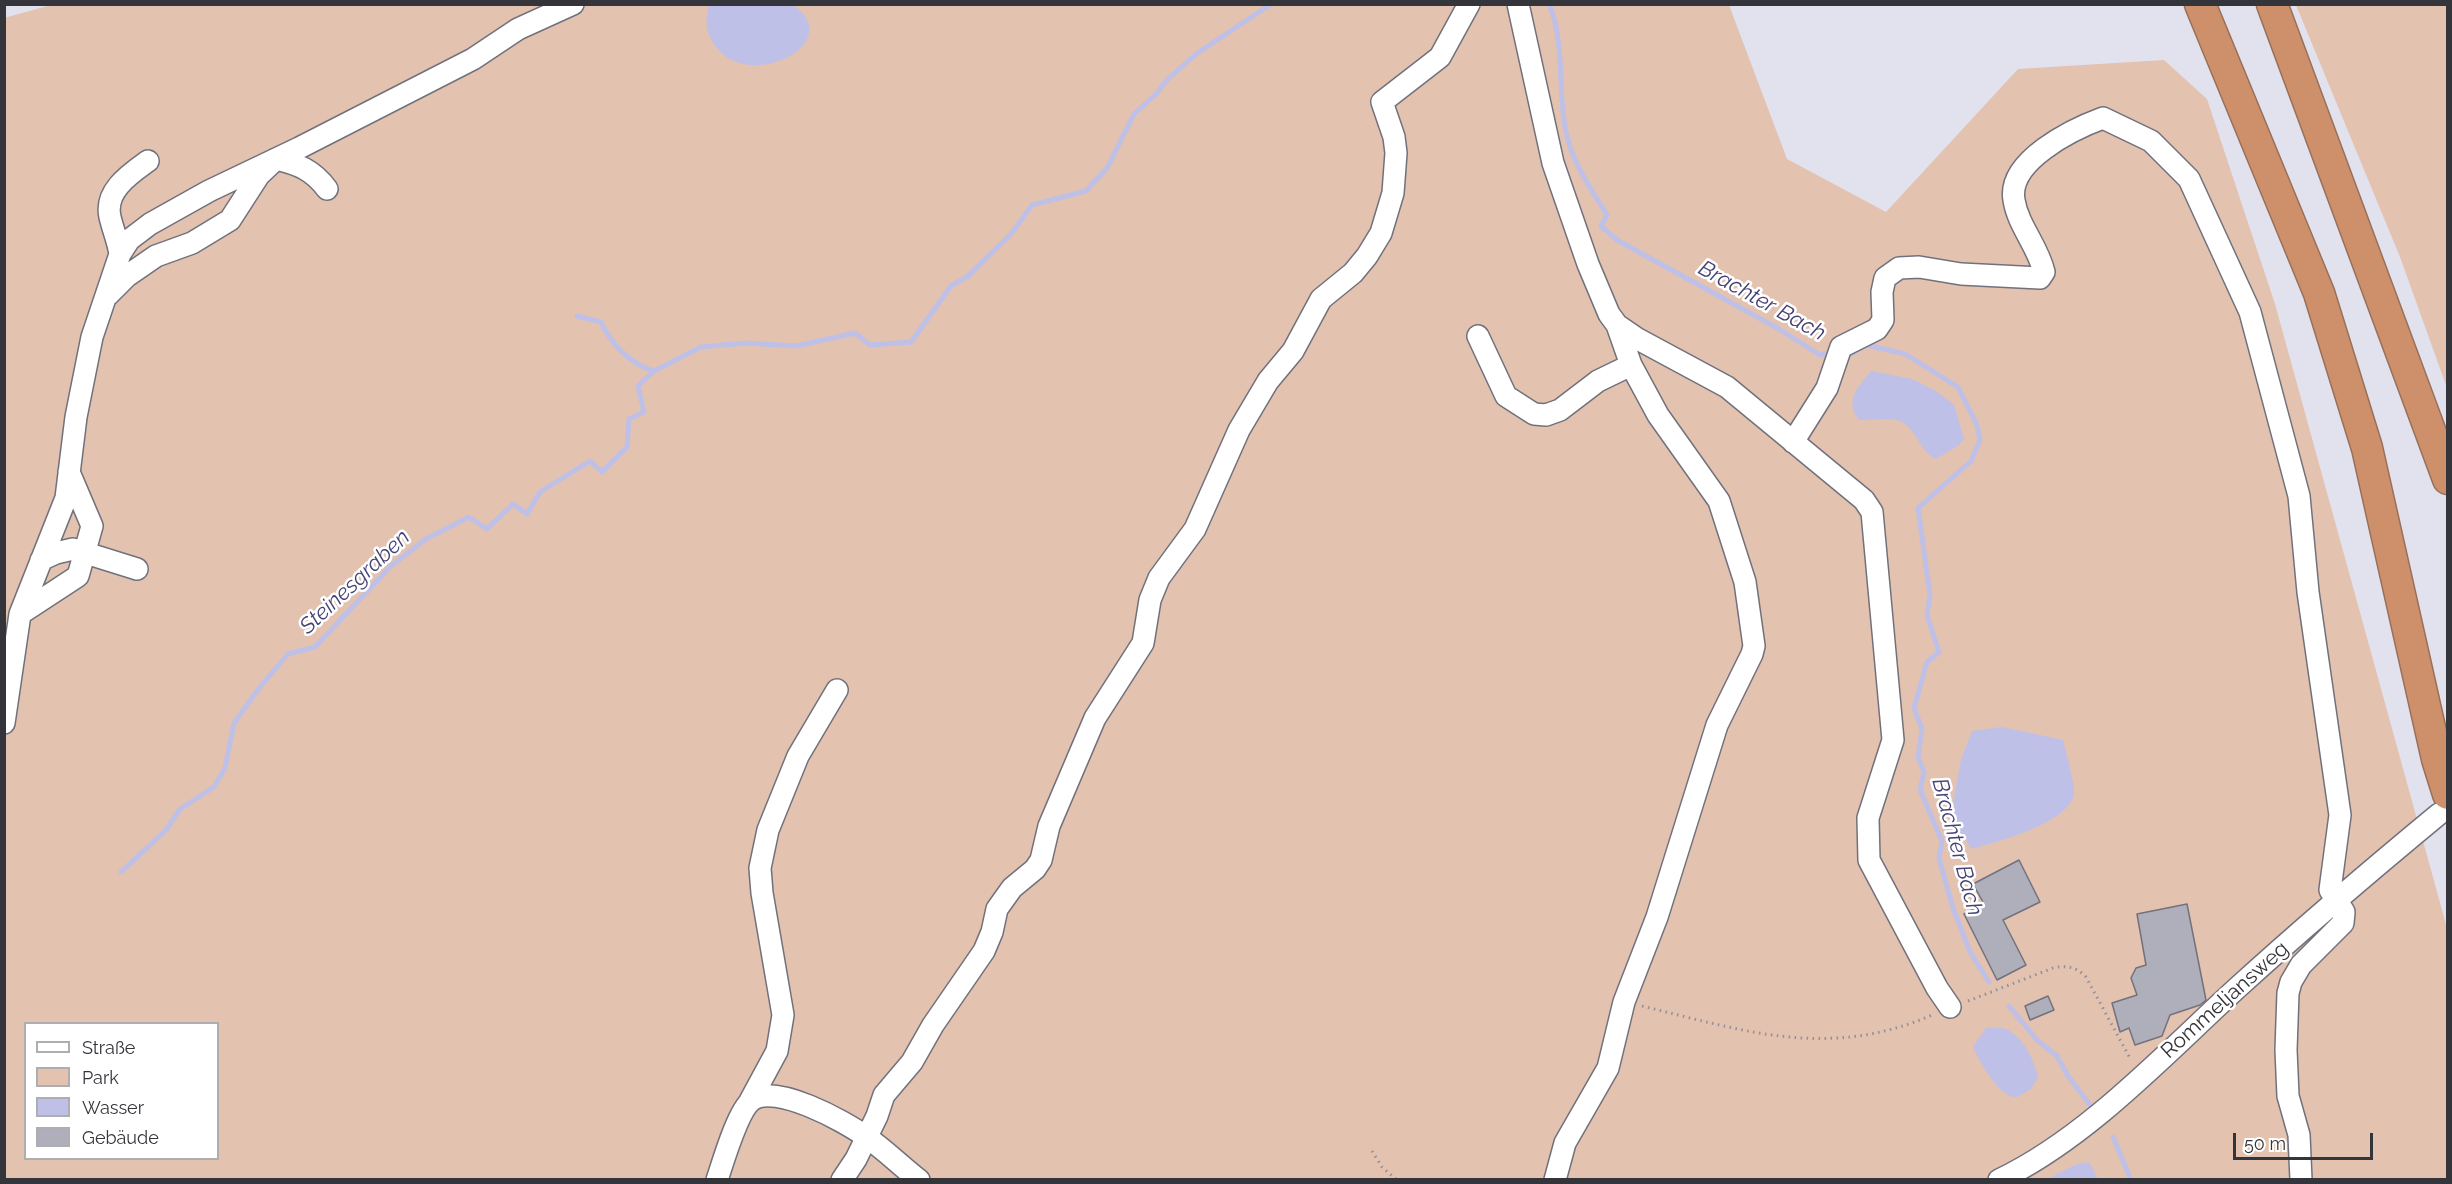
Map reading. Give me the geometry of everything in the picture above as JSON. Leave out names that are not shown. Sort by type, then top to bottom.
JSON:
[{"type":"highway","points":[[2200,4],[2319,292],[2367,448],[2435,748],[2443,804]]},
{"type":"highway","points":[[2272,4],[2448,479]]},
{"type":"street","points":[[4,723],[20,614],[66,498],[78,405],[92,337],[120,254],[129,240],[150,224],[209,191],[473,59],[518,29],[573,4]]},
{"type":"street","points":[[842,1179],[856,1159],[877,1116],[884,1095],[912,1062],[933,1025],[984,951],[992,932],[997,909],[1012,888],[1035,869],[1041,860],[1049,826],[1095,718],[1143,643],[1150,600],[1159,578],[1195,530],[1239,430],[1268,381],[1293,351],[1321,299],[1353,273],[1381,232],[1393,193],[1396,153],[1394,137],[1382,102],[1440,57],[1469,4]]},
{"type":"street","points":[[1518,4],[1553,163],[1588,264],[1609,314],[1617,325],[1631,365],[1658,415],[1719,501],[1745,582],[1754,635],[1752,654],[1717,724],[1657,917],[1624,1002],[1608,1068],[1565,1143],[1555,1179]]},
{"type":"street","points":[[1793,442],[1827,388],[1834,373],[1840,349],[1877,329],[1881,324],[1885,278],[1899,268],[1919,267],[1961,274],[2040,278],[2044,272],[2042,261],[2022,225],[2013,198],[2017,178],[2039,151],[2081,126],[2103,118],[2151,141],[2189,179],[2250,312],[2299,496],[2308,592],[2340,815],[2330,890],[2344,912],[2343,923],[2309,956],[2291,982],[2286,1008],[2292,1074],[2288,1096],[2300,1136],[2303,1176]]},
{"type":"street","points":[[276,159],[300,164],[319,177],[327,189]]},
{"type":"street","points":[[105,297],[127,276],[156,256],[192,243],[230,220],[259,175],[276,159]]},
{"type":"street","points":[[120,254],[117,234],[110,216],[110,203],[117,187],[148,160]]},
{"type":"street","points":[[1617,325],[1635,338],[1727,387],[1864,500],[1872,512],[1893,740],[1868,818],[1869,860],[1936,988],[1950,1007]]},
{"type":"street","points":[[1478,336],[1506,396],[1534,414],[1546,415],[1560,410],[1598,381],[1631,365]]},
{"type":"street","points":[[20,614],[78,576],[92,526],[69,472]]},
{"type":"street","points":[[41,560],[56,552],[74,549],[137,569]]},
{"type":"street","points":[[717,1179],[732,1135],[777,1051],[783,1015],[762,893],[760,868],[768,830],[798,756],[837,690]]},
{"type":"street","name":"Rommeljansweg","points":[[2003,1179],[2036,1161],[2084,1126],[2443,804]]},
{"type":"street","points":[[750,1101],[762,1095],[786,1097],[866,1136],[919,1179]]},
{"type":"path","points":[[1624,1002],[1750,1032],[1808,1040],[1858,1038],[1921,1020],[2062,966],[2076,969],[2086,977],[2140,1077]]},
{"type":"path","points":[[1372,1151],[1382,1167],[1397,1179]]},
{"type":"green space","points":[[51,5],[1729,5],[1787,159],[1886,212],[2018,69],[2164,60],[2207,99],[2275,304],[2447,928],[2447,1179],[5,1180],[4,18]]},
{"type":"green space","points":[[2296,5],[2447,5],[2447,388],[2400,257]]},
{"type":"water","points":[[709,5],[793,5],[807,20],[809,34],[801,47],[786,58],[768,64],[748,65],[729,59],[714,44],[707,25]]},
{"type":"water","points":[[1871,371],[1912,379],[1936,391],[1954,405],[1964,439],[1959,445],[1936,459],[1926,451],[1909,427],[1903,423],[1892,419],[1859,420],[1853,406],[1854,394]]},
{"type":"water","points":[[2002,727],[2063,740],[2074,794],[2069,805],[2046,822],[2014,836],[1972,849],[1950,819],[1961,760],[1972,731]]},
{"type":"water","points":[[1986,1028],[2006,1029],[2023,1043],[2038,1077],[2031,1089],[2017,1097],[2010,1096],[1991,1078],[1973,1047]]},
{"type":"water","points":[[2089,1162],[2098,1179],[2047,1179],[2077,1164]]},
{"type":"building","points":[[2019,860],[2040,902],[2003,920],[2026,965],[1997,980],[1964,914],[1984,904],[1973,884]]},
{"type":"building","points":[[2187,904],[2206,1000],[2200,1005],[2170,1015],[2162,1036],[2135,1045],[2129,1028],[2120,1032],[2112,1003],[2137,995],[2131,978],[2136,968],[2146,965],[2137,914]]},
{"type":"building","points":[[2048,996],[2054,1010],[2030,1020],[2025,1006]]},
{"type":"waterway","name":"Steinesgraben","points":[[121,872],[166,830],[180,809],[214,787],[225,768],[234,723],[288,654],[315,647],[391,566],[426,539],[469,517],[487,529],[513,504],[527,514],[540,492],[590,461],[602,472],[627,447],[629,419],[644,412],[638,386],[654,371],[701,347],[746,343],[796,346],[855,333],[870,345],[911,342],[951,286],[968,276],[1011,234],[1032,205],[1086,191],[1107,168],[1134,114],[1156,94],[1167,80],[1196,54],[1271,4]]},
{"type":"waterway","name":"Brachter Bach","points":[[1549,4],[1558,35],[1566,132],[1577,165],[1607,215],[1601,226],[1617,240],[1779,329],[1820,355],[1833,352]]},
{"type":"waterway","points":[[577,316],[601,322],[610,338],[622,352],[645,368],[654,371]]},
{"type":"waterway","name":"Brachter Bach","points":[[1845,354],[1850,355],[1866,345],[1905,354],[1958,387],[1977,425],[1980,440],[1971,461],[1918,508],[1930,595],[1927,615],[1939,652],[1927,662],[1914,708],[1922,729],[1918,757],[1924,772],[1920,790],[1942,841],[1939,858],[1953,908],[1970,952],[1989,982]]},
{"type":"waterway","name":"Brachter Bach","points":[[2009,1006],[2037,1040],[2057,1056],[2068,1076],[2090,1105]]},
{"type":"waterway","name":"Brachter Bach","points":[[2113,1137],[2131,1180]]}]
